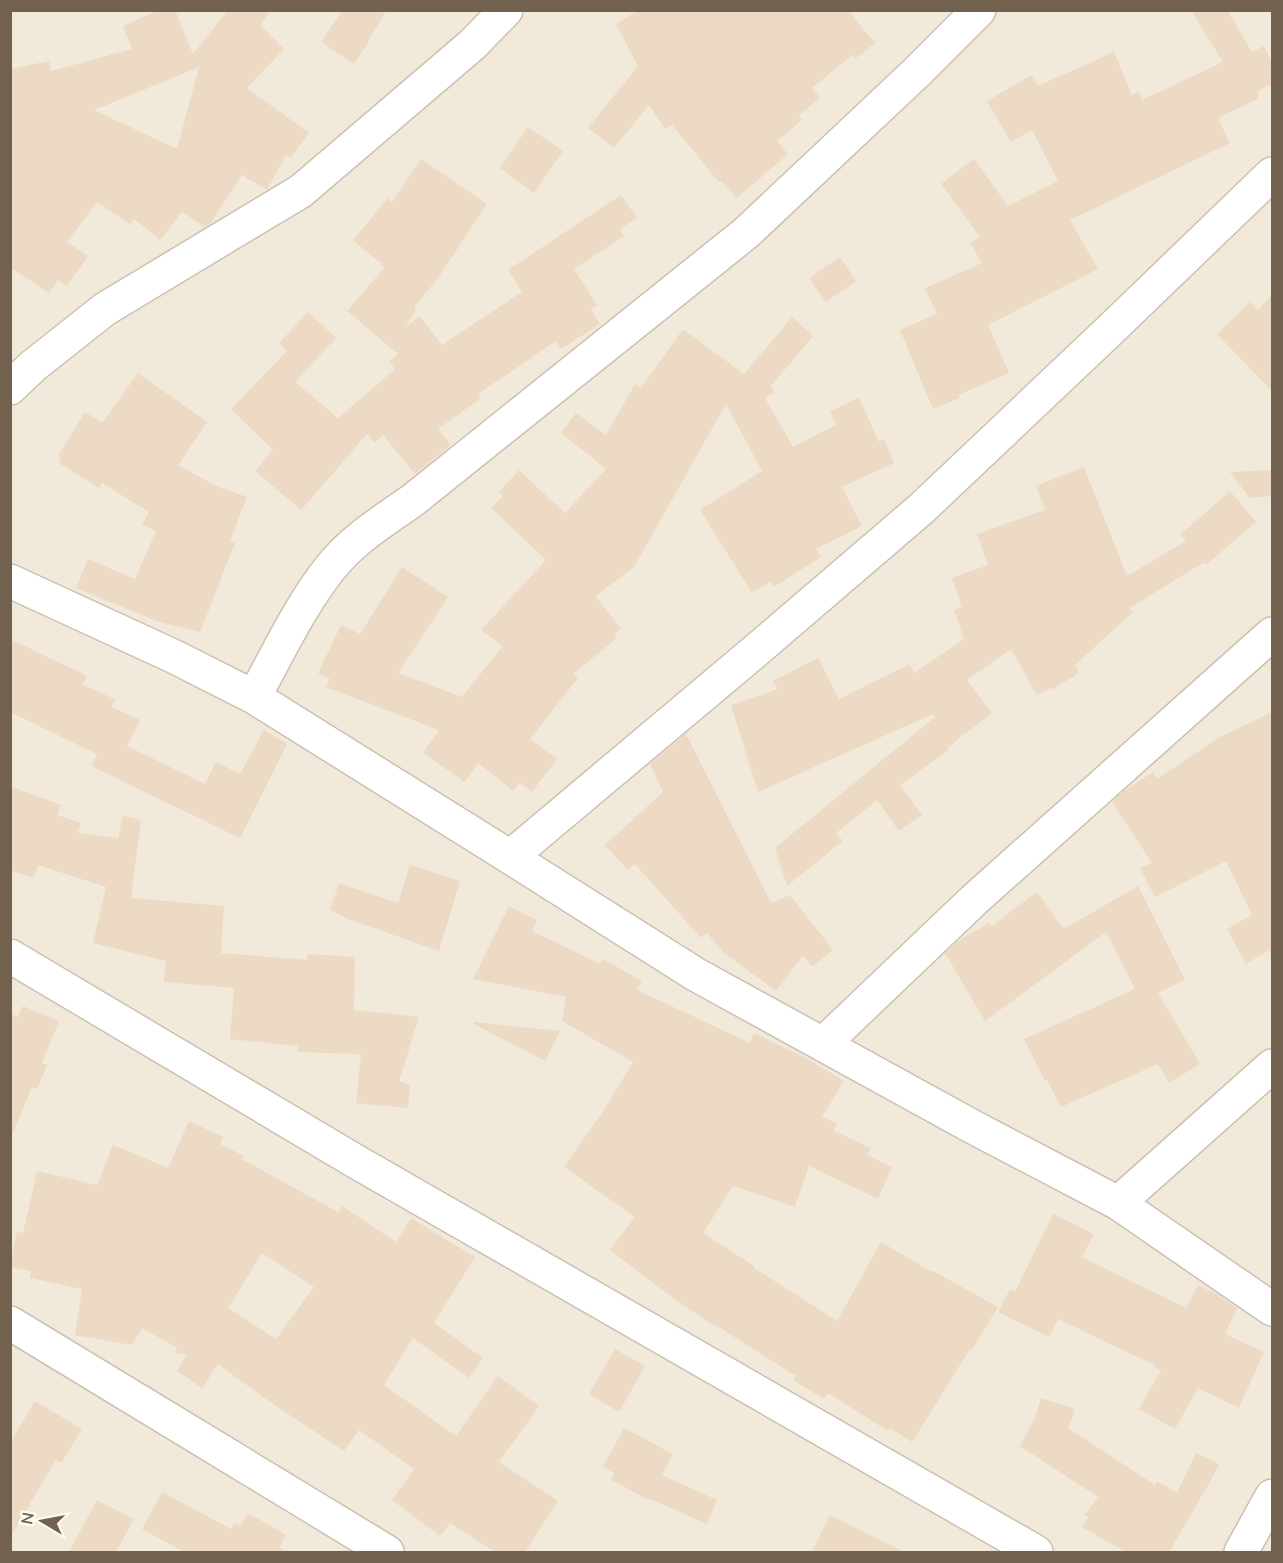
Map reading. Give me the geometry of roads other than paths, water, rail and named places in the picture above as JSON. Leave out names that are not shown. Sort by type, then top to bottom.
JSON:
[{"type":"street","points":[[10,388],[33,366],[105,309],[301,191],[473,44],[506,10]]},
{"type":"street","points":[[254,698],[308,602],[332,566],[363,536],[413,500],[746,233],[917,72],[979,10]]},
{"type":"street","points":[[510,857],[921,509],[1272,174]]},
{"type":"street","points":[[10,581],[175,657],[254,698],[695,975],[973,1127],[1118,1203],[1272,1309]]},
{"type":"street","points":[[823,1044],[974,900],[1272,633]]},
{"type":"street","points":[[10,956],[365,1167],[1036,1552]]},
{"type":"street","points":[[1118,1203],[1272,1066]]},
{"type":"street","points":[[10,1323],[387,1552]]},
{"type":"street","points":[[1246,1543],[1272,1496]]},
{"type":"street","points":[[1246,1543],[1272,1509]]}]
